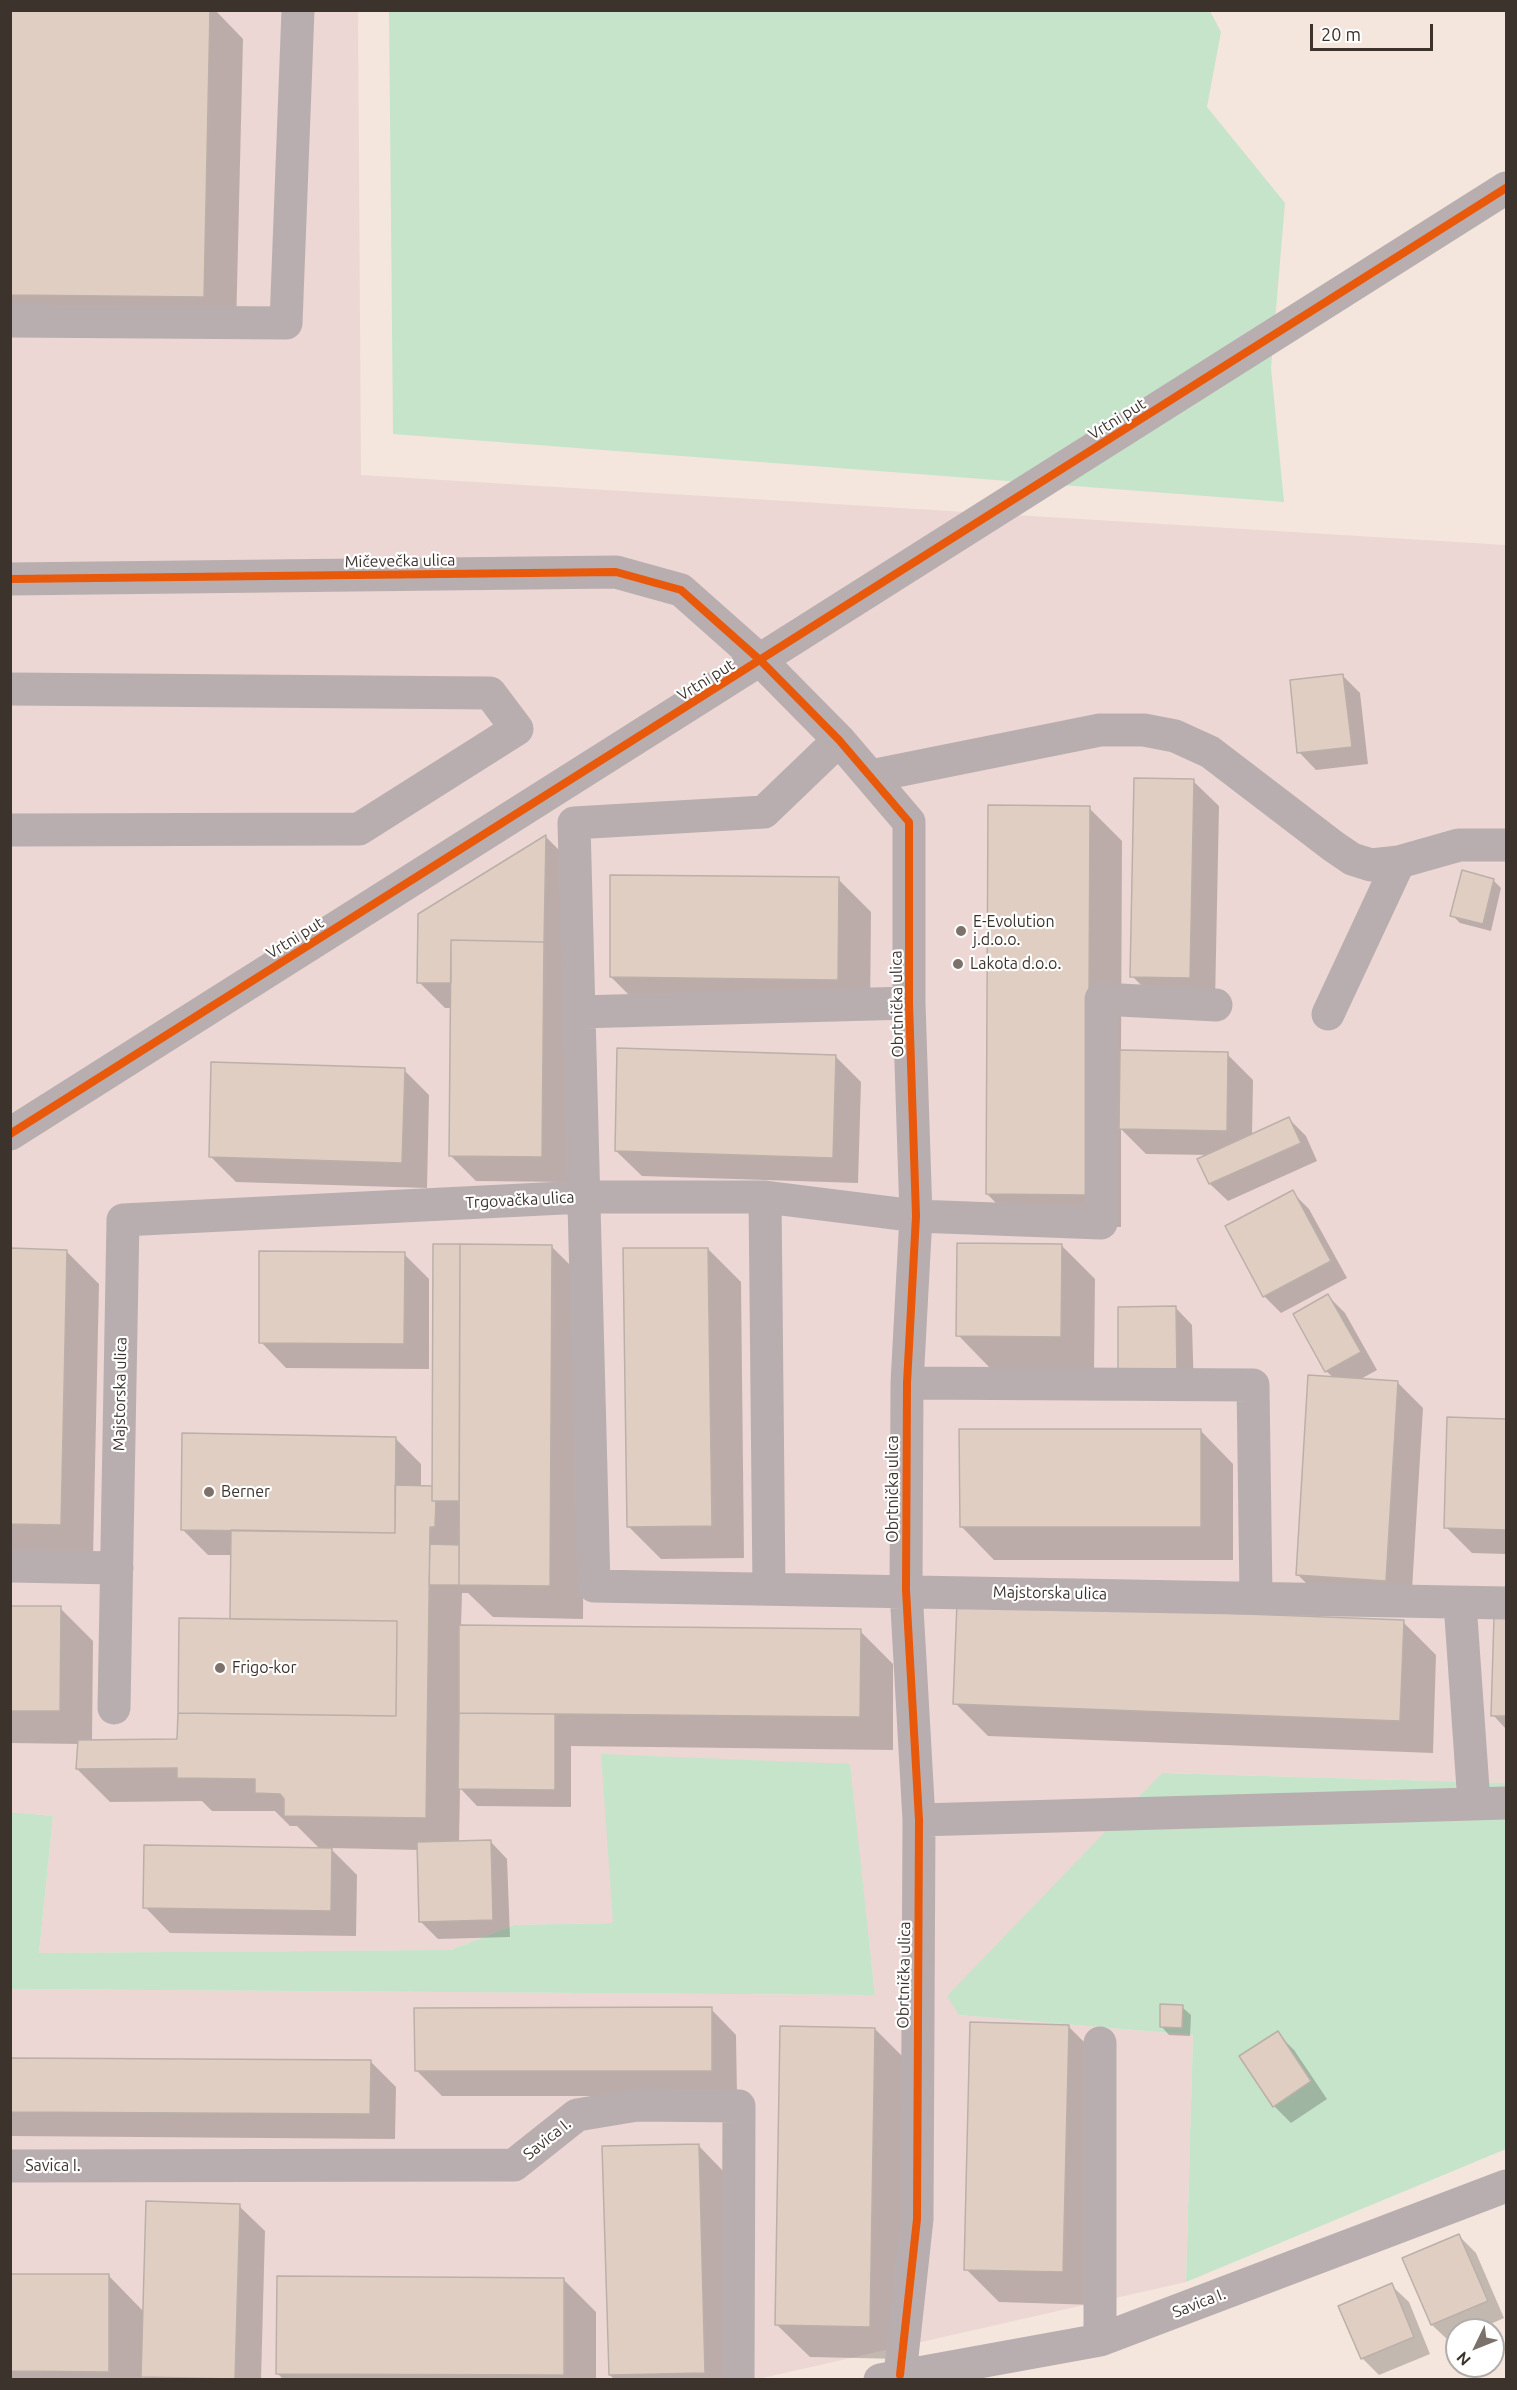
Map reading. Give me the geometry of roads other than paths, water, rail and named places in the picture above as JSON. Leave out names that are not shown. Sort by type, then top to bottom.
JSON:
[{"type":"street","points":[[10,321],[286,323],[298,10]]},
{"type":"street","name":"Vrtni put","points":[[10,1134],[1506,189]]},
{"type":"street","name":"Mičevečka ulica","points":[[10,579],[615,572],[681,590],[761,661]]},
{"type":"street","name":"Obrtnička ulica","points":[[761,661],[839,740],[909,822],[909,1003],[916,1216],[907,1383],[906,1590],[919,1820],[917,2219],[890,2377]]},
{"type":"street","points":[[10,689],[490,693],[517,729],[359,829],[10,830]]},
{"type":"street","points":[[871,776],[1100,730],[1144,730],[1175,736],[1210,752],[1352,859],[1371,865],[1399,862],[1459,845],[1506,845]]},
{"type":"street","points":[[583,1197],[574,823],[764,812],[839,740]]},
{"type":"street","points":[[1328,1014],[1399,862]]},
{"type":"street","name":"Trgovačka ulica","points":[[123,1220],[583,1197],[765,1197],[916,1216],[1101,1223],[1101,999],[1216,1005]]},
{"type":"street","points":[[578,1012],[909,1003]]},
{"type":"street","name":"Majstorska ulica","points":[[583,1197],[594,1586],[1256,1596],[1506,1603]]},
{"type":"street","points":[[765,1197],[769,1589]]},
{"type":"street","name":"Majstorska ulica","points":[[114,1707],[123,1220]]},
{"type":"street","points":[[907,1383],[1252,1385],[1256,1596]]},
{"type":"street","points":[[10,1566],[117,1568]]},
{"type":"street","points":[[1460,1603],[1474,1803]]},
{"type":"street","points":[[919,1820],[1506,1803]]},
{"type":"street","points":[[1100,2043],[1100,2340]]},
{"type":"street","name":"Savica I.","points":[[10,2166],[514,2165],[577,2115],[637,2105],[739,2106],[738,2379]]},
{"type":"street","name":"Savica I.","points":[[890,2377],[1100,2340],[1506,2186]]},
{"type":"place","name":"E-Evolution j.d.o.o.","points":[[961,931]]},
{"type":"place","name":"Lakota d.o.o.","points":[[958,964]]},
{"type":"place","name":"Berner","points":[[209,1492]]},
{"type":"place","name":"Frigo-kor","points":[[220,1668]]}]
